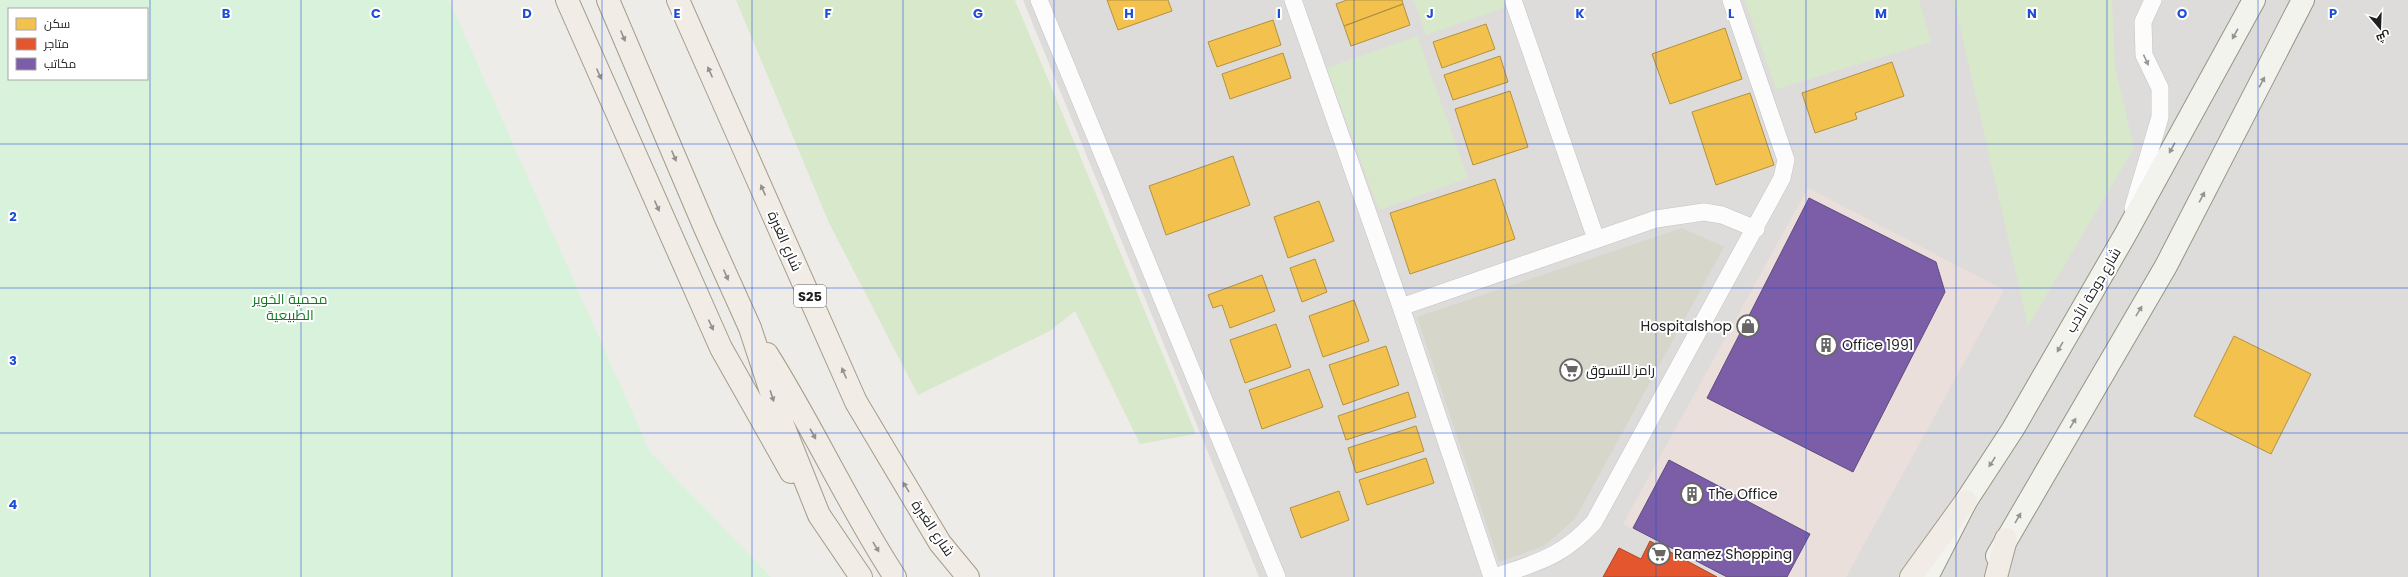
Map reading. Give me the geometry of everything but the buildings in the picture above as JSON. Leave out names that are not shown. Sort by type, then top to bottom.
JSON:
[{"type":"main road","points":[[567,0],[722,348],[783,461],[861,577]]},
{"type":"main road","points":[[608,0],[704,228],[750,328],[777,410],[819,515]]},
{"type":"main road","name":"شارع الغبرة","points":[[678,0],[856,402],[940,543],[968,577]]},
{"type":"main road","name":"شارع دوحة الأدب","points":[[1926,577],[1966,501],[2013,429],[2125,235],[2254,0]]},
{"type":"main road","points":[[1986,577],[2006,540],[2166,266],[2303,0]]},
{"type":"main road","points":[[750,328],[786,384],[876,547],[896,577]]},
{"type":"main road","points":[[1912,577],[1966,501]]},
{"type":"main road","points":[[1996,577],[2006,540]]},
{"type":"street","points":[[1039,0],[1277,577]]},
{"type":"street","points":[[1293,0],[1401,307],[1493,577],[1542,561],[1566,549],[1594,522],[1756,229],[1782,178],[1786,160],[1731,0]]},
{"type":"street","points":[[1513,0],[1596,239]]},
{"type":"street","points":[[2125,235],[2160,117],[2160,88],[2144,55],[2143,22],[2153,0]]},
{"type":"street","points":[[1401,307],[1656,219],[1704,212],[1722,215],[1756,229]]},
{"type":"shaded area","points":[[1023,0],[2408,0],[2408,577],[1259,577]]},
{"type":"shaded area","points":[[1808,188],[2004,290],[1846,577],[1725,577],[1623,524]]},
{"type":"shaded area","points":[[1682,228],[1724,247],[1575,519],[1544,546],[1499,562],[1417,317]]},
{"type":"green space","name":"محمية الخوير الطبيعية","points":[[0,0],[449,0],[650,452],[771,577],[0,577]]},
{"type":"green space","points":[[736,0],[1015,0],[1196,434],[1140,444],[1075,311],[1050,331],[918,395],[829,223]]},
{"type":"green space","points":[[1414,0],[1503,0],[1506,7],[1426,35]]},
{"type":"green space","points":[[1745,0],[1919,0],[1931,42],[1776,89]]},
{"type":"green space","points":[[1954,0],[2112,0],[2115,67],[2134,148],[2028,326]]},
{"type":"green space","points":[[1417,36],[1468,178],[1379,210],[1327,68]]},
{"type":"place","name":"Hospitalshop","points":[[1748,326]]},
{"type":"place","name":"Office 1991","points":[[1826,345]]},
{"type":"place","name":"رامز للتسوق","points":[[1571,370]]},
{"type":"place","name":"The Office","points":[[1692,494]]},
{"type":"place","name":"Ramez Shopping","points":[[1659,554]]}]
